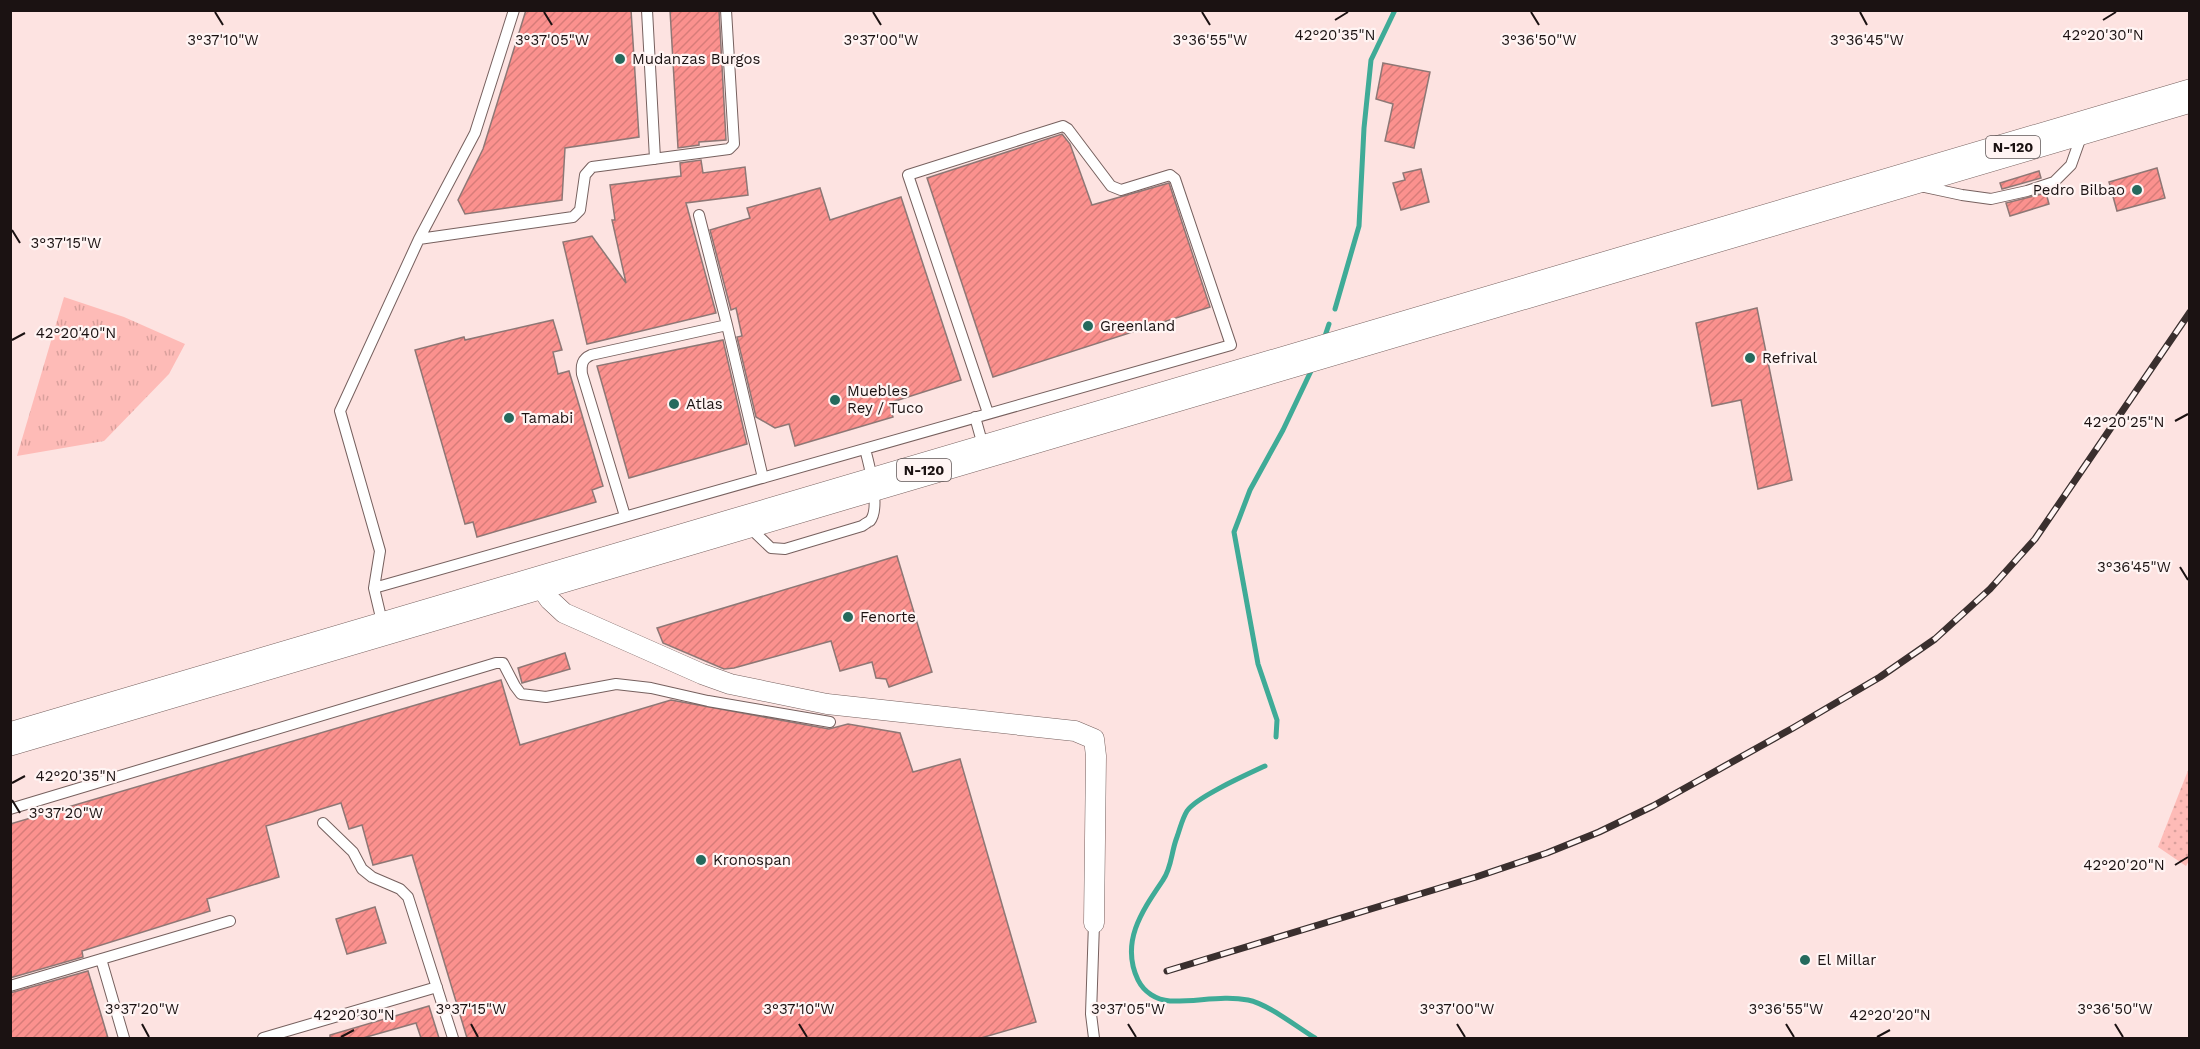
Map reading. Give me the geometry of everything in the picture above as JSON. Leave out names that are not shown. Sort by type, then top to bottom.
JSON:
[{"type":"highway","name":"N-120","points":[[10,739],[539,585],[2190,96]]},
{"type":"street","points":[[539,585],[564,613],[702,674],[730,684],[827,704],[1075,731],[1094,739],[1096,756],[1094,923]]},
{"type":"lane","points":[[383,629],[374,588],[380,551],[340,411],[419,239],[475,133],[514,10]]},
{"type":"lane","points":[[647,10],[655,159]]},
{"type":"lane","points":[[419,239],[573,217],[580,210],[582,185],[585,175],[592,167],[729,149],[734,144],[726,10]]},
{"type":"lane","points":[[374,588],[1231,345],[1175,179],[1170,174],[1121,190],[1111,186],[1068,129],[1063,126],[908,175],[988,413]]},
{"type":"lane","points":[[1899,181],[1990,199],[2027,191],[2054,182],[2071,165],[2085,126]]},
{"type":"lane","points":[[699,215],[763,478]]},
{"type":"lane","points":[[625,516],[581,366],[585,358],[727,325]]},
{"type":"lane","points":[[975,417],[985,452]]},
{"type":"lane","points":[[865,449],[874,485]]},
{"type":"lane","points":[[10,809],[496,663],[503,663],[521,694],[546,697],[616,684],[651,688],[708,701],[830,722]]},
{"type":"lane","points":[[323,823],[353,852],[362,869],[372,877],[400,889],[408,897],[453,1038]]},
{"type":"lane","points":[[10,986],[230,921]]},
{"type":"lane","points":[[1094,923],[1091,1014],[1094,1038]]},
{"type":"lane","points":[[101,959],[124,1038]]},
{"type":"lane","points":[[263,1038],[437,987]]},
{"type":"green space","points":[[64,297],[124,317],[185,344],[169,374],[104,441],[17,456]]},
{"type":"green space","points":[[2189,768],[2190,859],[2186,866],[2158,847]]},
{"type":"building","points":[[526,10],[631,10],[639,137],[565,148],[562,200],[465,214],[458,200],[483,149]]},
{"type":"building","points":[[670,10],[719,10],[726,140],[699,142],[699,145],[678,148]]},
{"type":"building","points":[[1383,63],[1430,72],[1414,148],[1385,141],[1393,104],[1376,99]]},
{"type":"building","points":[[1062,134],[1070,144],[1092,205],[1169,183],[1210,307],[993,377],[927,178]]},
{"type":"building","points":[[701,160],[703,173],[745,167],[748,195],[686,203],[716,313],[587,344],[563,242],[592,236],[626,283],[612,220],[615,220],[610,185],[681,176],[680,163]]},
{"type":"building","name":"Pedro Bilbao","points":[[2157,168],[2165,198],[2117,211],[2109,182]]},
{"type":"building","points":[[1421,169],[1429,202],[1401,210],[1393,183],[1405,180],[1403,173]]},
{"type":"building","points":[[2039,171],[2041,178],[2002,189],[2000,183]]},
{"type":"building","points":[[820,188],[830,220],[901,197],[961,380],[889,403],[893,417],[795,446],[789,424],[775,428],[756,417],[737,337],[742,336],[736,308],[731,310],[710,230],[750,218],[747,208]]},
{"type":"building","points":[[2046,193],[2049,204],[2010,216],[2006,203]]},
{"type":"building","name":"Refrival","points":[[1757,308],[1792,480],[1758,489],[1741,400],[1712,406],[1696,323]]},
{"type":"building","name":"Tamabi","points":[[553,320],[562,350],[553,352],[558,374],[569,371],[603,486],[592,490],[596,502],[477,537],[473,522],[465,524],[415,350],[464,337],[465,340]]},
{"type":"building","name":"Atlas","points":[[723,340],[747,444],[629,478],[597,366]]},
{"type":"building","name":"Fenorte","points":[[897,556],[932,672],[889,687],[886,679],[876,678],[872,662],[840,671],[831,641],[724,669],[663,643],[657,628]]},
{"type":"building","points":[[565,653],[570,669],[522,683],[518,668]]},
{"type":"building","name":"Kronospan","points":[[501,680],[520,745],[671,700],[829,729],[848,724],[900,733],[913,772],[960,759],[1036,1022],[981,1038],[467,1038],[412,855],[373,865],[362,825],[349,829],[341,803],[266,826],[279,877],[207,899],[210,911],[82,951],[83,957],[10,978],[10,824]]},
{"type":"building","points":[[375,907],[386,943],[347,954],[336,919]]},
{"type":"building","points":[[88,971],[108,1038],[10,1038],[10,993]]},
{"type":"building","points":[[429,1006],[439,1038],[421,1038],[416,1023],[363,1038],[330,1038],[330,1035]]},
{"type":"waterway","points":[[1335,309],[1359,226],[1364,128],[1371,60],[1395,10]]},
{"type":"waterway","points":[[1325,336],[1329,324]]},
{"type":"waterway","points":[[1276,737],[1277,720],[1258,664],[1234,532],[1250,490],[1283,430],[1311,371]]},
{"type":"waterway","points":[[1265,766],[1211,793],[1187,811],[1166,875],[1136,927],[1132,940],[1133,966],[1144,988],[1151,995],[1160,999],[1180,1001],[1229,998],[1256,1002],[1315,1038]]},
{"type":"railway","points":[[1167,971],[1476,877],[1547,853],[1599,832],[1653,806],[1880,677],[1935,639],[1990,589],[2035,539],[2190,312]]},
{"type":"place","name":"Mudanzas Burgos","points":[[620,59]]},
{"type":"place","name":"Pedro Bilbao","points":[[2137,190]]},
{"type":"place","name":"Greenland","points":[[1088,326]]},
{"type":"place","name":"Refrival","points":[[1750,358]]},
{"type":"place","name":"Muebles Rey / Tuco","points":[[835,400]]},
{"type":"place","name":"Atlas","points":[[674,404]]},
{"type":"place","name":"Tamabi","points":[[509,418]]},
{"type":"place","name":"Fenorte","points":[[848,617]]},
{"type":"place","name":"Kronospan","points":[[701,860]]},
{"type":"place","name":"El Millar","points":[[1805,960]]}]
